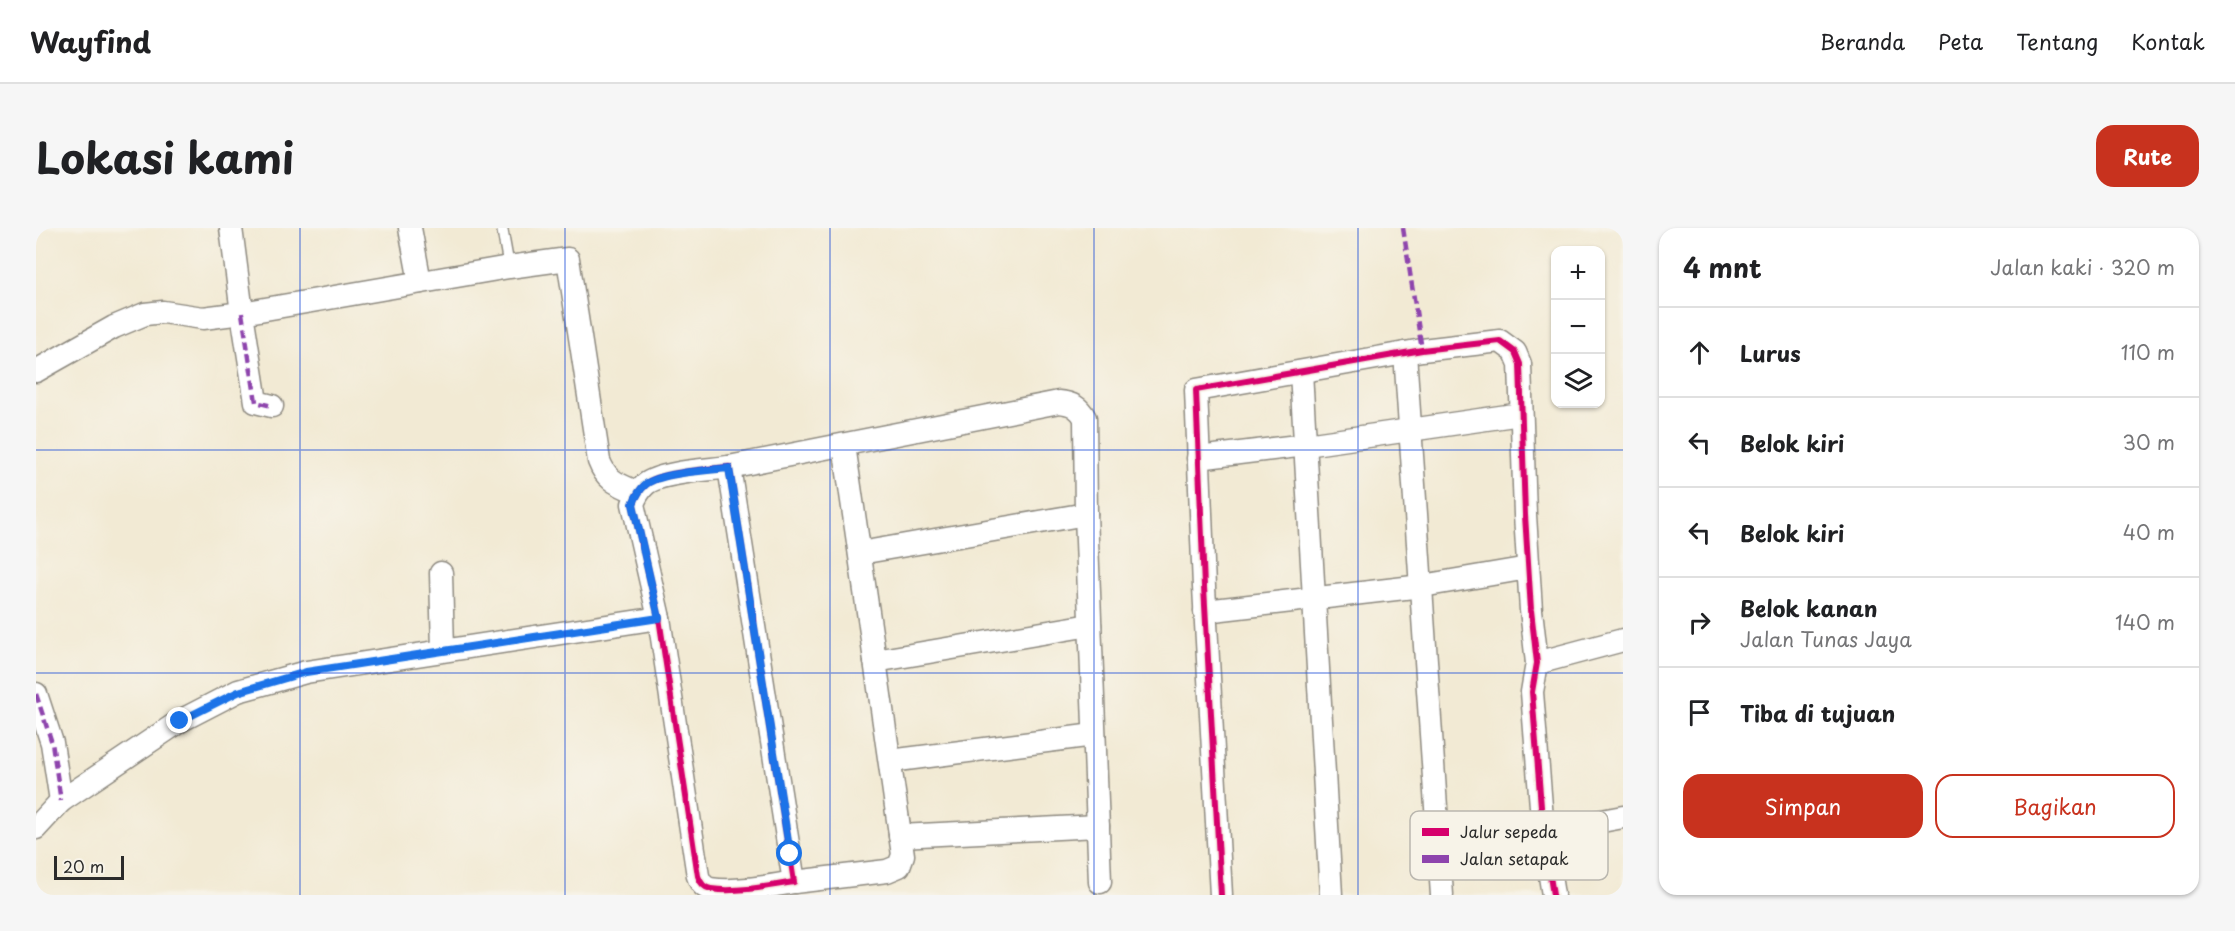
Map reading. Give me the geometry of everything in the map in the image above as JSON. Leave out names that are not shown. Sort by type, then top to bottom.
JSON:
[{"type":"street","points":[[231,228],[256,402],[272,406]]},
{"type":"street","points":[[410,228],[420,282]]},
{"type":"street","points":[[36,371],[114,327],[145,314],[163,312],[203,318],[242,314],[420,282],[568,259],[599,461],[603,474],[613,482],[638,493]]},
{"type":"street","points":[[1221,895],[1205,611],[1196,390],[1405,353],[1500,341],[1515,352],[1520,364],[1528,568],[1537,663],[1532,692],[1541,811]]},
{"type":"street","points":[[1405,353],[1437,811]]},
{"type":"street","points":[[1301,372],[1331,895]]},
{"type":"street","points":[[844,445],[903,855],[901,862],[894,868],[880,873],[751,888],[710,889],[699,881],[659,618],[633,504],[638,493],[645,485],[658,477],[729,468],[844,445],[1059,402],[1075,406],[1085,418],[1086,514],[1100,882]]},
{"type":"street","points":[[1198,458],[1521,414]]},
{"type":"street","points":[[729,468],[794,882]]},
{"type":"street","points":[[860,553],[1086,514]]},
{"type":"street","points":[[1205,611],[1422,586],[1528,568]]},
{"type":"street","points":[[441,573],[443,650]]},
{"type":"street","points":[[36,828],[61,801],[180,721],[238,692],[306,672],[659,618]]},
{"type":"street","points":[[875,661],[1090,625]]},
{"type":"street","points":[[1537,663],[1623,640]]},
{"type":"street","points":[[36,694],[52,743],[61,801]]},
{"type":"street","points":[[890,761],[1094,735]]},
{"type":"street","points":[[1608,820],[1623,817]]},
{"type":"street","points":[[900,837],[1098,826]]},
{"type":"street","points":[[1441,880],[1442,895]]},
{"type":"street","points":[[1551,880],[1553,895]]},
{"type":"lane","points":[[502,228],[509,267]]},
{"type":"marked path","points":[[1403,228],[1422,350]]},
{"type":"marked path","points":[[242,313],[256,402],[272,406]]},
{"type":"marked path","points":[[36,694],[52,743],[61,801]]},
{"type":"cycle path","points":[[1221,895],[1196,390],[1422,350],[1500,341],[1515,352],[1520,364],[1525,515],[1537,663],[1532,692],[1541,811]]},
{"type":"cycle path","points":[[729,467],[794,882],[720,890],[709,888],[698,876],[659,618],[633,504],[641,489],[653,480],[673,474],[729,467]]},
{"type":"cycle path","points":[[1551,880],[1553,895]]},
{"type":"route","points":[[180,721],[238,692],[306,672],[659,618],[633,504],[638,493],[645,485],[658,477],[729,468],[790,854]]}]
